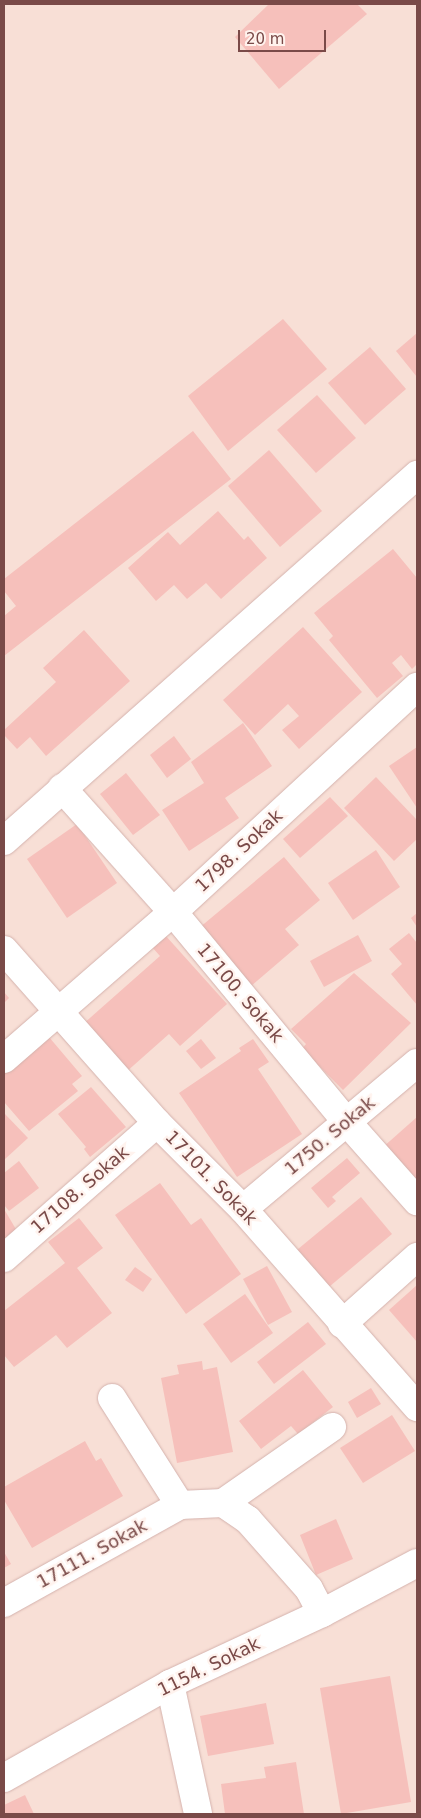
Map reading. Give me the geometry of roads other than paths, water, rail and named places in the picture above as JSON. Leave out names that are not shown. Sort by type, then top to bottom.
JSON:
[{"type":"street","points":[[4,841],[417,475]]},
{"type":"street","name":"1798. Sokak","points":[[4,1059],[173,912],[417,687]]},
{"type":"street","name":"17100. Sokak","points":[[62,788],[173,912],[347,1122],[417,1201]]},
{"type":"street","name":"17101. Sokak","points":[[4,950],[157,1123],[243,1209],[342,1324],[417,1407]]},
{"type":"street","name":"1750. Sokak","points":[[243,1209],[417,1063]]},
{"type":"street","name":"17108. Sokak","points":[[4,1258],[157,1123]]},
{"type":"street","points":[[342,1324],[417,1257]]},
{"type":"street","points":[[112,1398],[180,1505],[223,1503],[332,1427]]},
{"type":"street","points":[[223,1503],[248,1520],[303,1582],[322,1613]]},
{"type":"street","name":"17111. Sokak","points":[[4,1603],[180,1505]]},
{"type":"street","name":"1154. Sokak","points":[[4,1778],[170,1684],[416,1568]]},
{"type":"street","points":[[170,1684],[198,1814]]}]
